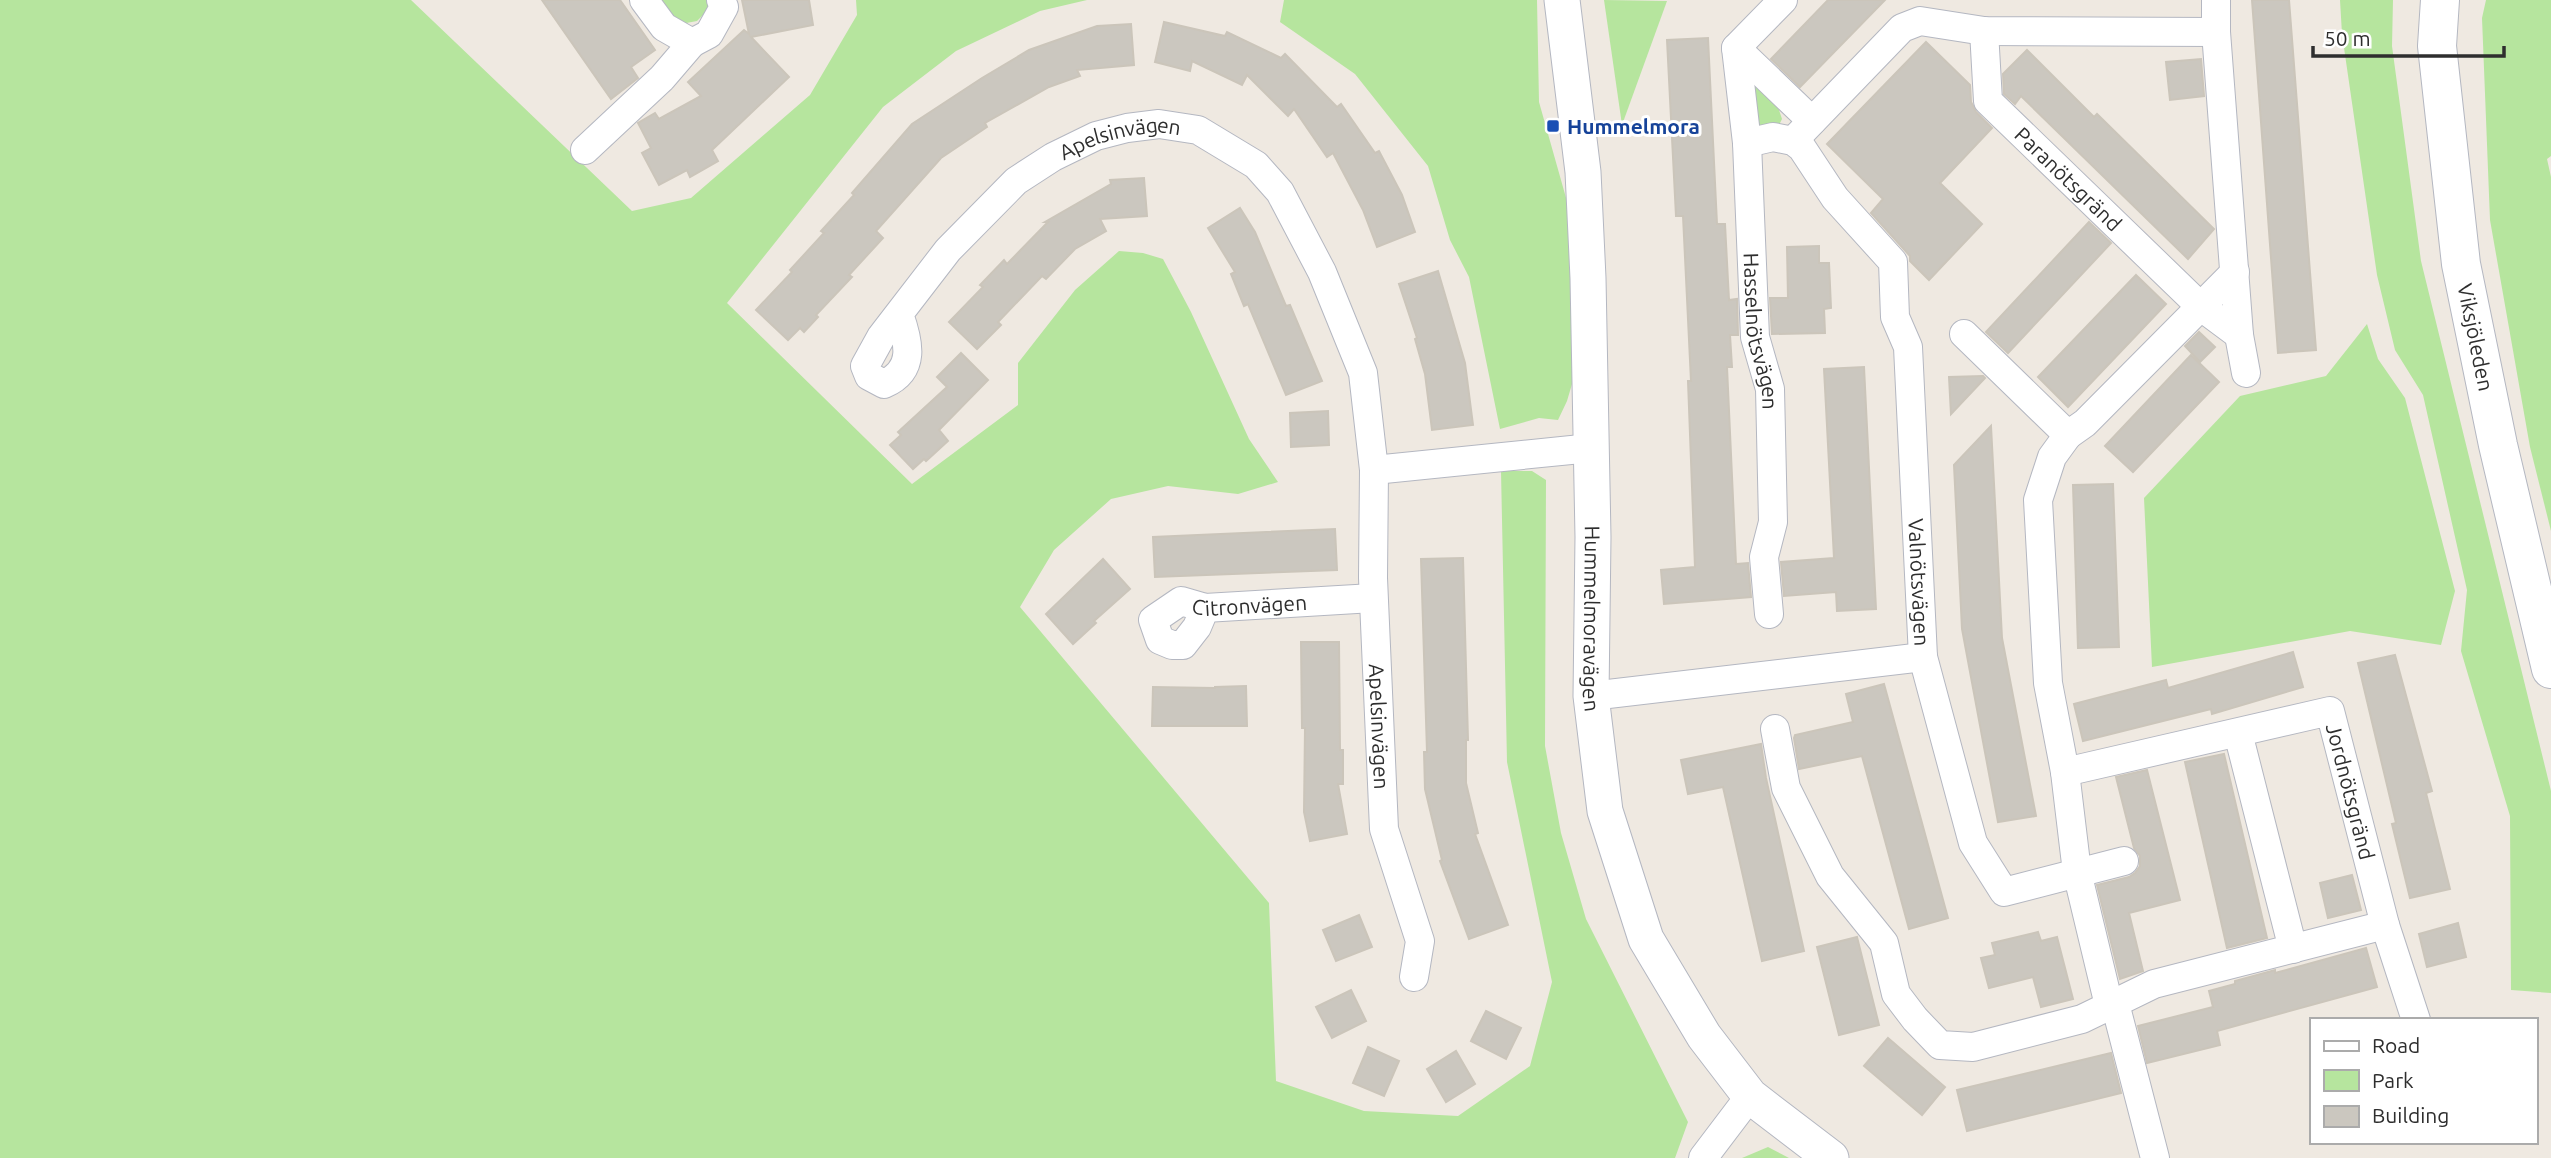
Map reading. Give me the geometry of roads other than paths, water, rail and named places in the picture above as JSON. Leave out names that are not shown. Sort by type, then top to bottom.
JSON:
[{"type":"main road","name":"Viksjöleden","points":[[2441,0],[2437,47],[2461,264],[2498,445],[2551,669]]},
{"type":"street","points":[[644,0],[664,27],[692,43]]},
{"type":"street","points":[[585,150],[662,78],[692,43],[709,34],[723,7],[721,0]]},
{"type":"street","name":"Hummelmoravägen","points":[[1562,0],[1583,172],[1593,537],[1591,696],[1605,811],[1646,940],[1704,1036],[1751,1096],[1831,1158]]},
{"type":"street","points":[[1783,0],[1736,48],[1802,131]]},
{"type":"street","points":[[2216,0],[2216,32],[2239,335],[2246,373]]},
{"type":"street","points":[[1746,143],[1802,131],[1902,28],[1920,21],[1984,30],[2216,32]]},
{"type":"street","name":"Paranötsgränd","points":[[1984,30],[1988,101],[2200,306],[2239,335]]},
{"type":"street","name":"Hasselnötsvägen","points":[[1736,48],[1746,143],[1755,337],[1770,389],[1773,522],[1764,557],[1769,614]]},
{"type":"street","name":"Apelsinvägen","points":[[865,366],[881,337],[957,240],[1016,181],[1054,157],[1096,136],[1159,124],[1198,130],[1256,165],[1280,192],[1322,272],[1363,373],[1374,470],[1373,597],[1384,829],[1420,941],[1414,977]]},
{"type":"street","name":"Valnötsvägen","points":[[1802,131],[1802,148],[1835,198],[1893,262],[1895,317],[1908,347],[1923,657],[1973,843],[2004,891],[2077,872]]},
{"type":"street","points":[[2155,1158],[2118,1015],[2107,997],[2077,872],[2065,772],[2048,683],[2038,500],[2052,457],[2068,435],[2085,423],[2235,272]]},
{"type":"street","points":[[1964,334],[2068,435]]},
{"type":"street","points":[[1374,470],[1591,448]]},
{"type":"street","name":"Citronvägen","points":[[1160,640],[1153,620],[1181,601],[1205,608],[1373,597]]},
{"type":"street","points":[[1591,696],[1923,657]]},
{"type":"street","name":"Jordnötsgränd","points":[[2065,772],[2330,711],[2385,925],[2415,1018]]},
{"type":"street","points":[[1775,729],[1786,788],[1830,876],[1884,943],[1896,994],[1915,1019],[1941,1045],[1973,1047],[2082,1019],[2154,984],[2385,925]]},
{"type":"street","points":[[2238,733],[2292,949]]},
{"type":"street","points":[[2077,872],[2124,861]]},
{"type":"street","points":[[1703,1158],[1751,1096]]},
{"type":"place","name":"Hummelmora","points":[[1553,126]]}]
